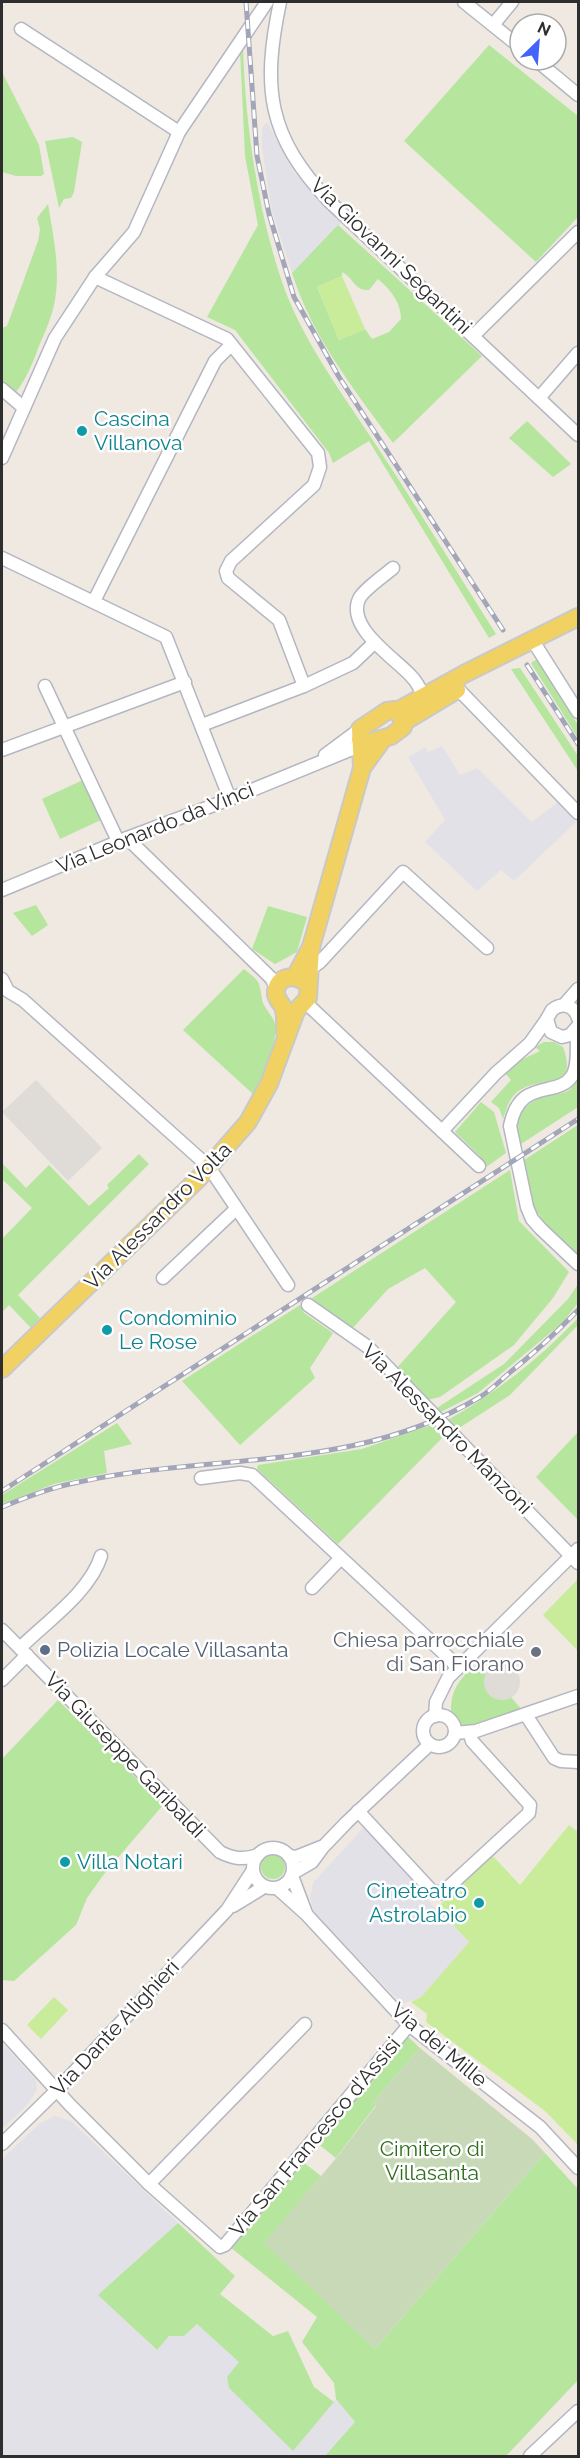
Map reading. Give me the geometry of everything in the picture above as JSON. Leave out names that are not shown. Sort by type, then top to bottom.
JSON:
[{"type":"main road","points":[[401,717],[579,617]]},
{"type":"main road","points":[[425,702],[458,689],[531,643]]},
{"type":"main road","points":[[366,739],[387,711],[401,717]]},
{"type":"main road","points":[[366,739],[398,733],[403,727],[401,717]]},
{"type":"main road","name":"Via Alessandro Volta","points":[[294,999],[310,969],[312,945],[363,768],[366,739]]},
{"type":"main road","name":"Via Alessandro Volta","points":[[363,768],[366,739]]},
{"type":"main road","name":"Via Alessandro Volta","points":[[2,1369],[209,1167],[254,1113],[274,1074],[284,1042],[285,1020],[303,981],[295,976],[312,945]]},
{"type":"street","name":"Via Giovanni Segantini","points":[[266,2],[272,41]]},
{"type":"street","points":[[2,458],[55,338],[95,277],[134,232],[179,132],[266,2]]},
{"type":"street","name":"Via Giovanni Segantini","points":[[280,2],[272,41],[271,80],[276,118],[283,137],[299,164],[330,202],[579,435]]},
{"type":"street","points":[[464,2],[508,37]]},
{"type":"street","points":[[493,25],[512,2]]},
{"type":"street","points":[[21,29],[179,132]]},
{"type":"street","points":[[551,72],[579,95]]},
{"type":"street","points":[[473,336],[578,233]]},
{"type":"street","points":[[95,277],[219,334],[231,345],[318,453],[320,467],[314,485],[228,566],[226,571],[228,578],[279,620],[304,686]]},
{"type":"street","points":[[94,601],[215,361],[231,345]]},
{"type":"street","points":[[539,398],[579,353]]},
{"type":"street","points":[[2,389],[24,408]]},
{"type":"street","points":[[2,558],[166,637],[230,799]]},
{"type":"street","points":[[393,568],[360,597],[358,603],[363,627],[374,643],[412,676],[425,702]]},
{"type":"street","points":[[202,725],[304,686],[353,663],[374,643]]},
{"type":"street","points":[[531,643],[579,712]]},
{"type":"street","points":[[2,750],[185,682]]},
{"type":"street","points":[[45,686],[122,840],[480,1166]]},
{"type":"street","points":[[458,689],[579,813]]},
{"type":"street","name":"Via Leonardo da Vinci","points":[[2,890],[122,840],[230,799],[366,739]]},
{"type":"street","name":"Via Leonardo da Vinci","points":[[309,766],[366,739]]},
{"type":"street","points":[[310,969],[332,949],[404,872],[487,948]]},
{"type":"street","points":[[312,945],[332,949]]},
{"type":"street","points":[[2,979],[5,993],[23,1000],[209,1167],[288,1285]]},
{"type":"street","points":[[441,1131],[496,1073],[530,1043],[552,1010],[564,1005],[579,989]]},
{"type":"street","points":[[564,1005],[571,1007],[579,1018]]},
{"type":"street","points":[[547,1019],[548,1027],[576,1051]]},
{"type":"street","points":[[530,1043],[557,1035],[570,1035],[578,1025]]},
{"type":"street","points":[[578,1025],[575,1069],[570,1079],[560,1085],[537,1090],[524,1099],[514,1113],[510,1126],[526,1207],[532,1219],[541,1229],[579,1264]]},
{"type":"street","points":[[163,1278],[236,1209]]},
{"type":"street","name":"Via Alessandro Manzoni","points":[[308,1305],[368,1347],[576,1556]]},
{"type":"street","points":[[201,1478],[240,1473],[252,1475],[451,1660],[457,1669]]},
{"type":"street","points":[[2,1680],[23,1651],[82,1588],[97,1569],[101,1556]]},
{"type":"street","points":[[435,1716],[436,1702],[441,1689],[457,1669],[576,1556]]},
{"type":"street","points":[[312,1588],[340,1559]]},
{"type":"street","name":"Via Giuseppe Garibaldi","points":[[2,1630],[220,1852],[231,1858],[241,1859],[258,1855]]},
{"type":"street","points":[[455,1733],[469,1732],[526,1715],[579,1696]]},
{"type":"street","points":[[526,1715],[554,1758],[561,1761],[579,1762]]},
{"type":"street","points":[[435,1716],[445,1716],[450,1720],[455,1733],[451,1742],[438,1747],[430,1744],[425,1737],[424,1728],[427,1722],[435,1716]]},
{"type":"street","points":[[358,1811],[432,1891],[442,1893],[529,1813],[530,1809],[530,1805],[472,1740],[469,1732]]},
{"type":"street","points":[[323,1847],[296,1857],[277,1849],[263,1851],[258,1855],[253,1870],[256,1880],[271,1888],[286,1884],[292,1875],[312,1862],[323,1847],[358,1811],[430,1744]]},
{"type":"street","points":[[289,1856],[292,1861],[292,1875]]},
{"type":"street","name":"Via Dante Alighieri","points":[[2,2144],[57,2090],[227,1910],[253,1870]]},
{"type":"street","name":"Via dei Mille","points":[[292,1875],[306,1914]]},
{"type":"street","name":"Via dei Mille","points":[[271,1888],[306,1914],[409,2025],[540,2127],[579,2168]]},
{"type":"street","name":"Via Dante Alighieri","points":[[227,1910],[271,1888]]},
{"type":"street","points":[[2,2030],[149,2184],[305,2024]]},
{"type":"street","name":"Via San Francesco d'Assisi","points":[[149,2184],[220,2247],[225,2245],[409,2025]]},
{"type":"street","points":[[530,2457],[579,2411]]},
{"type":"shaded area","points":[[267,122],[294,172],[341,223],[292,273],[272,211],[262,148],[262,128]]},
{"type":"shaded area","points":[[442,746],[460,775],[477,768],[532,822],[558,802],[576,822],[514,881],[501,870],[477,891],[425,842],[445,820],[408,757],[426,747],[428,752]]},
{"type":"shaded area","points":[[36,1080],[102,1148],[68,1181],[2,1112]]},
{"type":"shaded area","points":[[502,1664],[515,1669],[520,1682],[515,1695],[502,1700],[489,1695],[484,1682],[489,1669]]},
{"type":"shaded area","points":[[364,1827],[427,1893],[428,1901],[469,1942],[421,1997],[402,2004],[315,1914],[310,1898],[313,1883]]},
{"type":"shaded area","points":[[2,2043],[36,2080],[37,2090],[27,2105],[2,2129]]},
{"type":"shaded area","points":[[55,2116],[71,2121],[178,2223],[99,2295],[156,2350],[169,2336],[184,2336],[197,2324],[240,2362],[227,2377],[293,2451],[336,2399],[355,2422],[325,2456],[2,2456],[2,2159],[39,2124]]},
{"type":"green space","points":[[489,45],[508,60],[508,72],[523,72],[578,116],[578,217],[536,262],[404,141]]},
{"type":"green space","points":[[243,46],[246,104],[259,194],[265,223],[289,301],[323,365],[496,634],[489,638],[369,441],[333,463],[329,453],[235,330],[207,317],[258,225],[245,156],[240,50]]},
{"type":"green space","points":[[2,72],[39,145],[44,174],[41,176],[16,176],[2,172]]},
{"type":"green space","points":[[73,137],[82,142],[74,192],[71,198],[64,199],[59,208],[45,141]]},
{"type":"green space","points":[[48,204],[57,274],[55,302],[32,364],[16,392],[2,381],[2,328],[7,326],[38,241],[40,229],[37,218]]},
{"type":"green space","points":[[338,225],[482,356],[393,443],[322,341],[300,296],[292,273]],"holes":[[[342,272],[364,290],[369,290],[378,279],[391,292],[399,307],[401,319],[389,332],[372,339],[365,329],[339,340],[317,287],[342,276]]]},
{"type":"green space","points":[[342,276],[365,329],[339,340],[317,287]]},
{"type":"green space","points":[[527,421],[571,464],[553,477],[509,438]]},
{"type":"green space","points":[[537,659],[578,725],[578,738],[531,663]]},
{"type":"green space","points":[[520,668],[578,756],[578,771],[511,669]]},
{"type":"green space","points":[[85,779],[103,819],[60,839],[42,799]]},
{"type":"green space","points":[[36,905],[48,925],[32,936],[13,913]]},
{"type":"green space","points":[[268,906],[307,917],[297,952],[275,964],[252,949]]},
{"type":"green space","points":[[244,969],[258,982],[263,1002],[275,1024],[276,1032],[272,1050],[254,1095],[183,1030]]},
{"type":"green space","points":[[544,1042],[554,1042],[563,1047],[567,1061],[566,1070],[556,1079],[529,1086],[516,1093],[503,1119],[499,1108],[491,1102],[511,1080],[506,1074],[521,1060],[540,1051],[535,1047]]},
{"type":"green space","points":[[578,1079],[578,1107],[518,1146],[518,1122],[523,1110],[535,1100],[568,1091]]},
{"type":"green space","points":[[481,1102],[494,1112],[506,1153],[485,1168],[476,1161],[480,1156],[455,1132]]},
{"type":"green space","points":[[578,1125],[578,1255],[548,1228],[533,1206],[521,1162]]},
{"type":"green space","points":[[139,1154],[149,1164],[18,1295],[40,1318],[31,1328],[9,1305],[2,1312],[2,1239],[32,1208],[2,1179],[2,1163],[26,1188],[49,1165],[89,1206],[109,1188],[107,1185]]},
{"type":"green space","points":[[510,1170],[519,1221],[569,1272],[553,1298],[514,1345],[440,1397],[427,1400],[395,1370],[456,1302],[425,1268],[388,1289],[351,1330],[309,1300]]},
{"type":"green space","points":[[578,1284],[578,1303],[562,1323],[478,1393],[439,1413],[437,1408],[504,1364],[568,1299]]},
{"type":"green space","points":[[300,1305],[304,1313],[333,1333],[310,1368],[315,1378],[240,1445],[182,1381]]},
{"type":"green space","points":[[578,1318],[578,1325],[510,1395],[456,1430],[446,1421],[482,1399],[516,1374]]},
{"type":"green space","points":[[117,1423],[132,1444],[104,1451],[107,1473],[54,1484],[2,1504],[2,1495]]},
{"type":"green space","points":[[437,1423],[447,1433],[338,1544],[257,1469],[258,1465],[362,1449]]},
{"type":"green space","points":[[578,1432],[578,1520],[536,1477]]},
{"type":"green space","points":[[578,1579],[578,1651],[543,1615]]},
{"type":"green space","points":[[476,1665],[486,1673],[485,1686],[492,1697],[511,1697],[522,1710],[481,1725],[465,1726],[458,1722],[451,1710],[453,1696],[461,1679]]},
{"type":"green space","points":[[58,1700],[163,1805],[104,1874],[87,1898],[76,1925],[14,1981],[2,1980],[2,1759]]},
{"type":"green space","points":[[569,1825],[578,1832],[578,2145],[545,2111],[426,2022],[427,2014],[411,2002],[421,1997],[469,1942],[437,1908],[492,1855],[520,1885]]},
{"type":"green space","points":[[273,1855],[282,1858],[285,1867],[282,1876],[273,1879],[264,1876],[261,1867],[264,1858]]},
{"type":"green space","points":[[54,1997],[68,2010],[41,2039],[27,2025]]},
{"type":"green space","points":[[406,2035],[420,2048],[373,2102],[376,2105],[336,2158],[317,2143]]},
{"type":"green space","name":"Cimitero di Villasanta","points":[[420,2048],[532,2139],[545,2153],[375,2349],[264,2243],[338,2156],[376,2106],[373,2102]]},
{"type":"green space","points":[[545,2153],[578,2189],[578,2380],[506,2456],[325,2456],[355,2422],[336,2399],[334,2383],[302,2342],[317,2317],[230,2247],[303,2162],[321,2176],[265,2243],[375,2349]]},
{"type":"green space","points":[[178,2223],[235,2276],[220,2294],[273,2336],[288,2331],[314,2387],[334,2402],[293,2451],[229,2388],[227,2377],[239,2362],[197,2324],[184,2336],[169,2336],[157,2350],[98,2295]]},
{"type":"railway","points":[[246,2],[257,156],[269,214],[294,297],[339,377],[503,630]]},
{"type":"railway","points":[[527,665],[578,744]]},
{"type":"railway","points":[[2,1491],[578,1119]]},
{"type":"railway","points":[[2,1507],[49,1489],[79,1482],[131,1473],[284,1457],[383,1438],[432,1421],[484,1395],[578,1310]]},
{"type":"place","name":"Cascina Villanova","points":[[82,431]]},
{"type":"place","name":"Condominio Le Rose","points":[[107,1330]]},
{"type":"place","name":"Polizia Locale Villasanta","points":[[45,1650]]},
{"type":"place","name":"Chiesa parrocchiale di San Fiorano","points":[[536,1652]]},
{"type":"place","name":"Villa Notari","points":[[65,1862]]},
{"type":"place","name":"Cineteatro Astrolabio","points":[[479,1903]]}]
